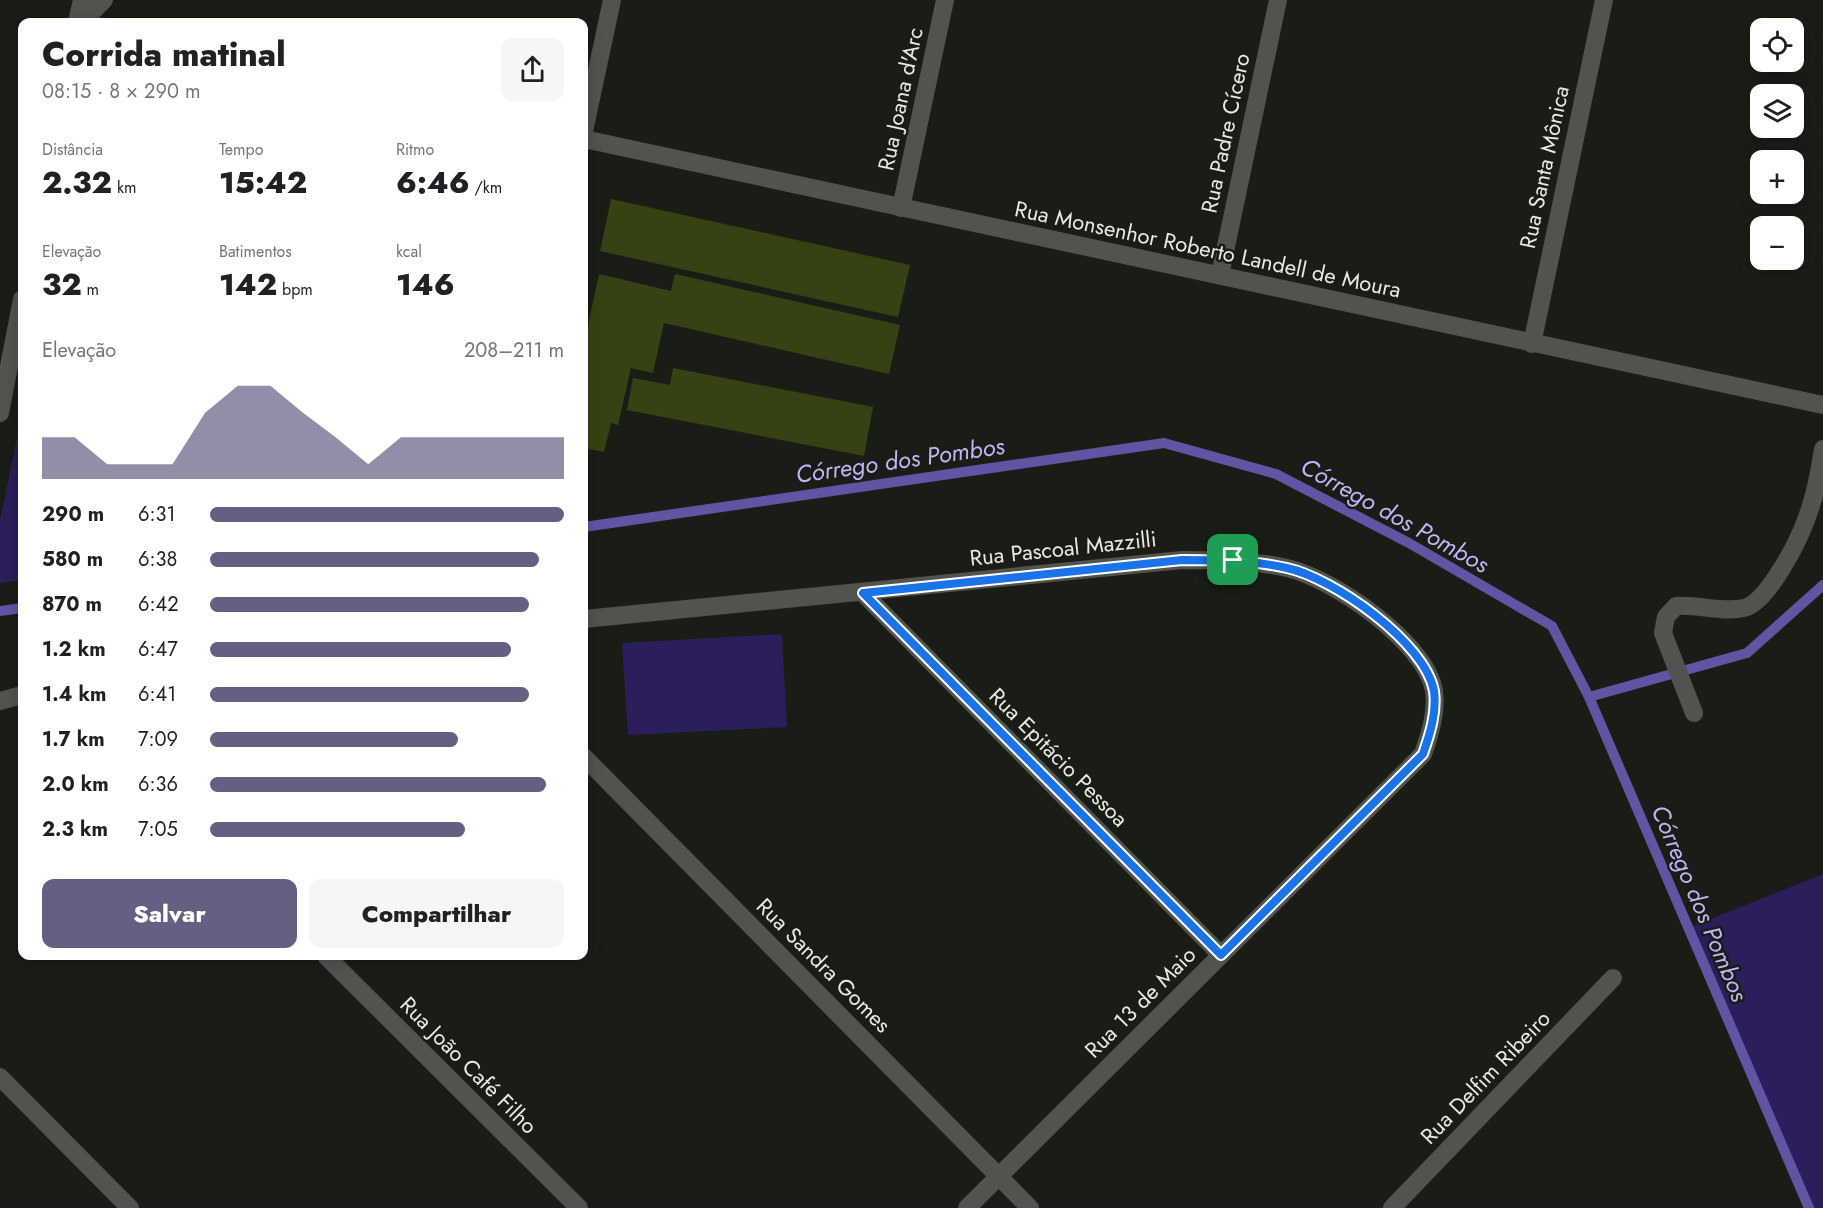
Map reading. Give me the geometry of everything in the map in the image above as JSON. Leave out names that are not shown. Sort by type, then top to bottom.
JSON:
[{"type":"street","points":[[77,18],[82,0]]},
{"type":"street","points":[[85,18],[104,0]]},
{"type":"street","points":[[588,112],[612,0]]},
{"type":"street","name":"Rua Joana d'Arc","points":[[901,208],[945,0]]},
{"type":"street","name":"Rua Padre Cícero","points":[[1220,275],[1278,0]]},
{"type":"street","name":"Rua Santa Mônica","points":[[1532,344],[1604,0]]},
{"type":"street","name":"Rua Monsenhor Roberto Landell de Moura","points":[[588,140],[1823,405]]},
{"type":"street","points":[[0,413],[18,322]]},
{"type":"street","points":[[1694,713],[1663,633],[1666,616],[1676,606],[1692,604],[1729,609],[1746,608],[1760,601],[1806,522],[1823,449]]},
{"type":"street","name":"Rua Pascoal Mazzilli","points":[[588,619],[1182,560],[1233,560],[1290,569],[1348,596],[1391,627],[1418,657],[1434,690],[1432,730],[1423,754]]},
{"type":"street","name":"Rua Epitácio Pessoa","points":[[863,593],[1221,955]]},
{"type":"street","points":[[0,701],[18,696]]},
{"type":"street","name":"Rua 13 de Maio","points":[[967,1208],[1423,754]]},
{"type":"street","name":"Rua Sandra Gomes","points":[[588,760],[1030,1208]]},
{"type":"street","name":"Rua João Café Filho","points":[[330,960],[579,1208]]},
{"type":"street","name":"Rua Delfim Ribeiro","points":[[1400,1205],[1613,978]]},
{"type":"street","points":[[0,1077],[130,1208]]},
{"type":"shaded area","points":[[18,433],[18,581],[0,583],[0,520]]},
{"type":"shaded area","points":[[782,634],[787,727],[628,735],[622,643]]},
{"type":"shaded area","points":[[1823,874],[1823,1208],[1809,1208],[1688,928]]},
{"type":"building","points":[[611,199],[910,265],[898,317],[600,251]]},
{"type":"building","points":[[599,274],[671,291],[675,274],[900,325],[889,374],[664,323],[653,373],[631,368],[618,425],[611,423],[604,452],[588,449],[588,325]]},
{"type":"building","points":[[673,368],[873,407],[864,456],[627,410],[633,378],[670,385]]},
{"type":"waterway","name":"Córrego dos Pombos","points":[[588,526],[1164,443],[1276,474],[1409,543],[1552,626],[1589,697],[1809,1208]]},
{"type":"waterway","points":[[1589,697],[1747,653],[1823,585]]},
{"type":"waterway","name":"Córrego dos Pombos","points":[[0,611],[18,609]]},
{"type":"route","points":[[1182,560],[1233,560],[1290,569],[1348,596],[1391,627],[1418,657],[1434,690],[1432,730],[1423,754],[1221,955],[863,593],[1182,560]]}]
